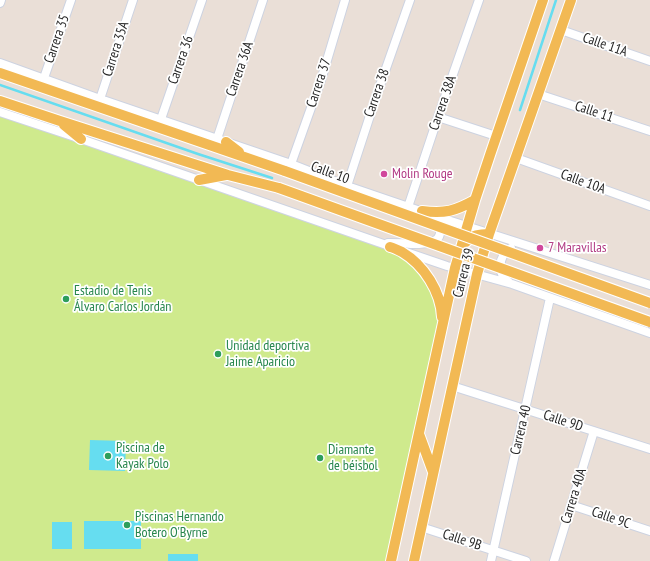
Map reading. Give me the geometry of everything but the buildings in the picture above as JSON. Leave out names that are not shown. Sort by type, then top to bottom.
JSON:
[{"type":"main road","name":"Carrera 39","points":[[391,561],[455,268],[496,136],[543,0]]},
{"type":"main road","name":"Carrera 39","points":[[414,561],[477,274],[489,234],[571,0]]},
{"type":"main road","name":"Calle 10","points":[[0,73],[258,162],[288,168],[650,303]]},
{"type":"main road","points":[[0,101],[228,175],[279,188],[650,322]]},
{"type":"main road","points":[[60,121],[81,139]]},
{"type":"main road","points":[[221,140],[246,157]]},
{"type":"main road","points":[[258,162],[280,161]]},
{"type":"main road","points":[[199,180],[228,175]]},
{"type":"main road","points":[[422,211],[434,213],[447,212],[460,208],[475,200]]},
{"type":"main road","points":[[460,252],[468,240],[474,236],[489,234]]},
{"type":"main road","points":[[390,247],[403,252],[414,261],[431,282],[442,308],[442,326]]},
{"type":"main road","points":[[419,434],[434,472]]},
{"type":"street","name":"Carrera 35","points":[[44,78],[71,0]]},
{"type":"street","name":"Carrera 35A","points":[[100,99],[133,0]]},
{"type":"street","name":"Carrera 36","points":[[161,119],[202,0]]},
{"type":"street","name":"Carrera 36A","points":[[221,140],[263,0]]},
{"type":"street","name":"Carrera 37","points":[[288,168],[322,77],[345,0]]},
{"type":"street","name":"Carrera 38","points":[[347,186],[376,94],[410,0]]},
{"type":"street","name":"Carrera 38A","points":[[408,207],[479,0]]},
{"type":"street","name":"Calle 11A","points":[[561,30],[650,61]]},
{"type":"street","name":"Calle 10","points":[[0,63],[280,161],[288,168],[650,285]]},
{"type":"street","name":"Calle 11","points":[[538,94],[650,131]]},
{"type":"street","points":[[0,112],[390,247],[447,266],[512,284],[650,333]]},
{"type":"street","points":[[438,117],[496,136]]},
{"type":"street","name":"Calle 10A","points":[[516,158],[650,206]]},
{"type":"street","points":[[377,242],[423,244],[433,242],[438,238],[440,232],[438,223],[432,215]]},
{"type":"street","points":[[512,284],[502,275],[500,268],[501,260],[504,254],[510,249],[528,246]]},
{"type":"street","name":"Carrera 40","points":[[491,561],[550,298]]},
{"type":"street","name":"Calle 9D","points":[[452,386],[650,449]]},
{"type":"street","name":"Carrera 40A","points":[[554,561],[594,431]]},
{"type":"street","name":"Calle 9C","points":[[571,505],[650,531]]},
{"type":"street","name":"Calle 9B","points":[[421,527],[526,561]]},
{"type":"green space","name":"Unidad deportiva Jaime Aparicio","points":[[0,112],[390,247],[414,261],[442,308],[391,561],[0,561]]},
{"type":"water","name":"Piscina de Kayak Polo","points":[[90,440],[126,441],[125,471],[89,470]]},
{"type":"water","points":[[84,521],[141,521],[141,549],[84,549]]},
{"type":"water","points":[[52,522],[72,522],[72,549],[52,549]]},
{"type":"water","points":[[168,554],[198,554],[198,561],[168,561]]},
{"type":"waterway","points":[[520,110],[556,0]]},
{"type":"waterway","points":[[0,85],[198,154],[272,178]]},
{"type":"place","name":"Molin Rouge","points":[[384,174]]},
{"type":"place","name":"7 Maravillas","points":[[540,248]]},
{"type":"place","name":"Estadio de Tenis Álvaro Carlos Jordán","points":[[66,299]]},
{"type":"place","name":"Unidad deportiva Jaime Aparicio","points":[[218,354]]},
{"type":"place","name":"Piscina de Kayak Polo","points":[[108,456]]},
{"type":"place","name":"Diamante de béisbol","points":[[320,458]]},
{"type":"place","name":"Piscinas Hernando Botero O'Byrne","points":[[127,525]]}]
